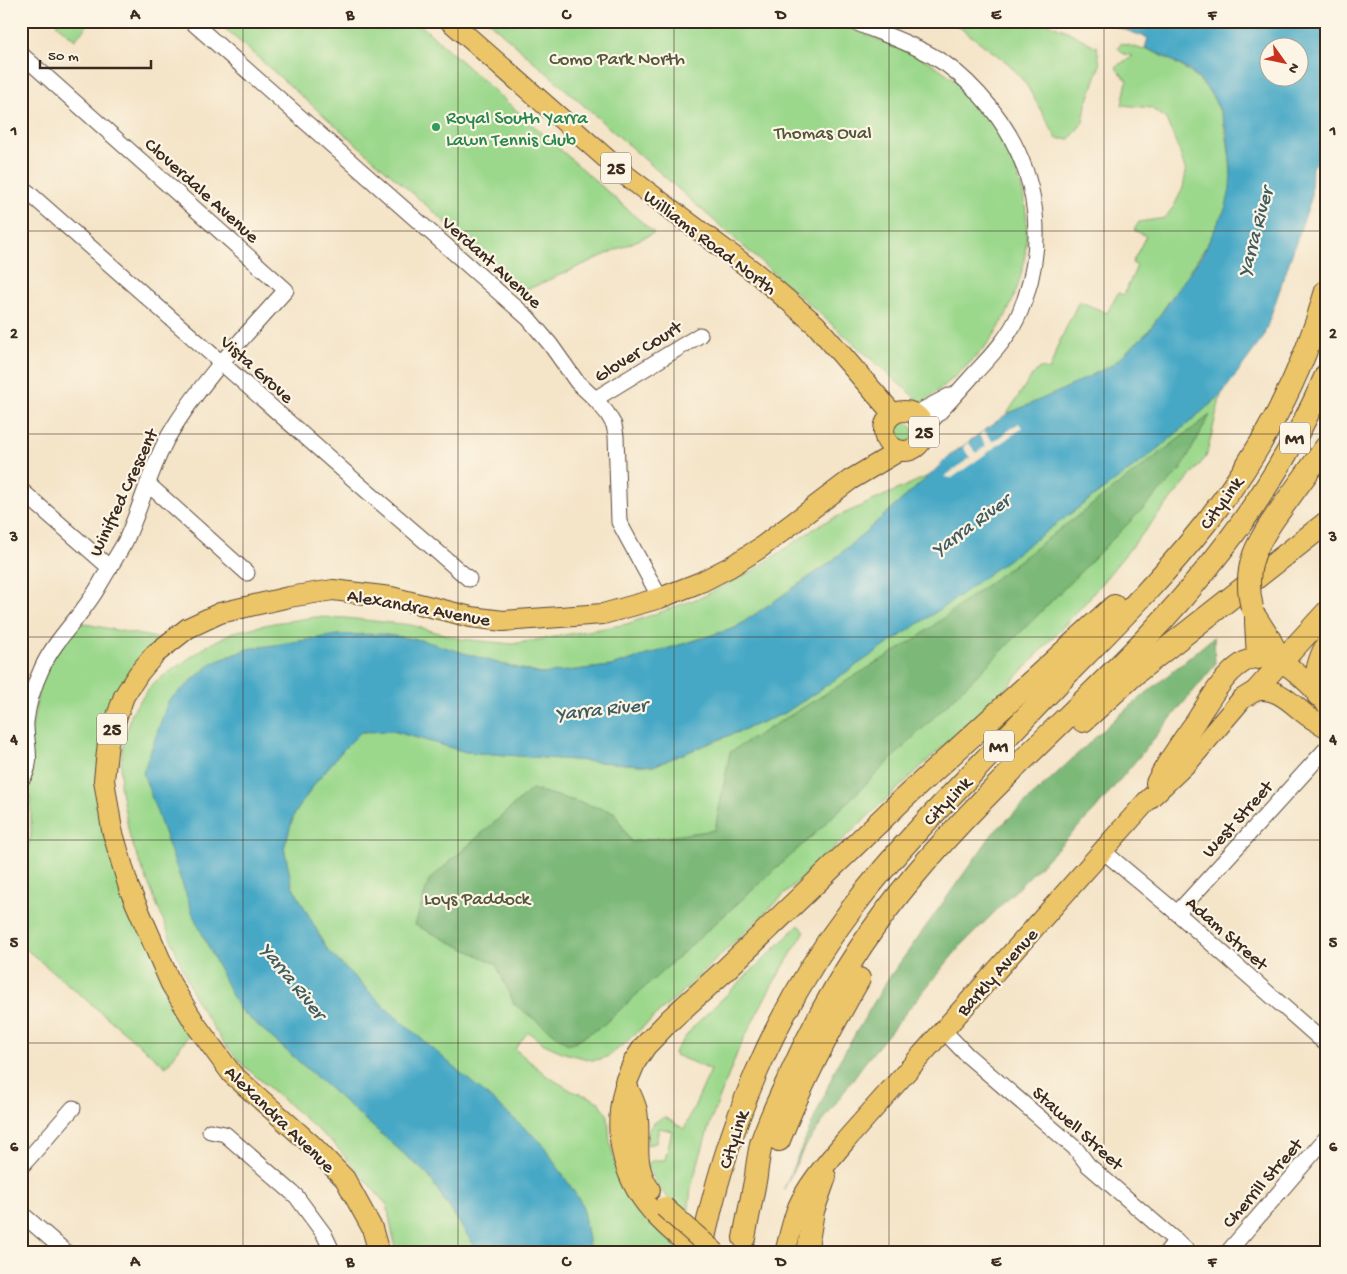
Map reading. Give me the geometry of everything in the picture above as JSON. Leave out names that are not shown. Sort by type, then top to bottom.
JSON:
[{"type":"highway","name":"CityLink","points":[[701,1253],[718,1182],[739,1113],[769,1045],[791,1002],[827,943],[873,882],[914,834],[1129,610],[1205,524],[1243,471],[1280,408],[1303,357],[1326,291]]},
{"type":"highway","name":"M1","points":[[742,1246],[761,1145],[777,1104],[797,1059],[824,1008],[858,952],[914,876],[940,847],[1015,768],[1146,638],[1218,556],[1282,462],[1301,428],[1326,375]]},
{"type":"highway","points":[[1258,658],[1254,613],[1248,584],[1252,559],[1260,540],[1326,447]]},
{"type":"highway","name":"M1","points":[[742,1246],[782,1133],[803,1084],[828,1034],[862,973],[921,891],[1047,754],[1101,704],[1138,671],[1326,523]]},
{"type":"highway","points":[[626,1082],[645,1046],[670,1020],[723,972],[903,799],[1205,524]]},
{"type":"highway","points":[[1254,613],[1282,662],[1326,613]]},
{"type":"highway","points":[[1322,700],[1316,675],[1318,663],[1326,646]]},
{"type":"main road","name":"Williams Road North","points":[[450,21],[624,174],[757,274],[816,325],[893,414]]},
{"type":"main road","name":"25","points":[[904,411],[919,422],[923,436],[917,447],[911,450],[892,445],[883,431],[885,424],[893,414],[904,411]]},
{"type":"main road","name":"Alexandra Avenue","points":[[379,1253],[372,1228],[344,1179],[312,1145],[232,1074],[196,1025],[171,984],[129,888],[112,830],[106,797],[104,780],[108,742],[124,696],[139,673],[155,654],[188,628],[220,613],[288,597],[333,590],[391,597],[471,617],[503,621],[604,614],[660,598],[701,582],[760,548],[850,480],[892,445]]},
{"type":"main road","points":[[1322,700],[1294,670],[1282,662],[1270,658],[1258,658],[1255,691],[1267,690],[1280,695],[1307,716],[1326,727]]},
{"type":"main road","name":"Barkly Avenue","points":[[1146,802],[1165,768],[1222,682],[1239,664],[1258,658]]},
{"type":"main road","name":"Barkly Avenue","points":[[785,1253],[796,1214],[804,1197],[817,1176],[846,1140],[1146,802],[1190,760],[1244,696],[1255,691],[1282,662]]},
{"type":"main road","points":[[626,1082],[636,1106],[638,1123],[630,1157]]},
{"type":"main road","points":[[626,1082],[619,1117],[620,1137],[662,1214],[697,1253]]},
{"type":"main road","points":[[620,1137],[638,1123]]},
{"type":"main road","name":"Barkly Avenue","points":[[807,1253],[817,1202],[830,1170],[846,1140]]},
{"type":"main road","points":[[662,1214],[716,1253]]},
{"type":"street","name":"Verdant Avenue","points":[[191,21],[528,318],[550,344],[577,382],[595,399],[614,425],[619,522],[660,598]]},
{"type":"street","points":[[852,21],[936,58],[970,84],[1006,128],[1018,151],[1027,172],[1035,210],[1035,260],[1019,313],[1002,343],[960,391],[919,422]]},
{"type":"street","name":"Cloverdale Avenue","points":[[21,54],[286,290],[222,362]]},
{"type":"street","name":"Vista Grove","points":[[21,186],[361,486],[470,579]]},
{"type":"street","name":"Glover Court","points":[[595,399],[700,335]]},
{"type":"street","name":"Winifred Crescent","points":[[22,780],[27,772],[28,760],[26,722],[32,690],[43,666],[57,643],[88,604],[110,568],[124,542],[167,439],[186,408],[222,362]]},
{"type":"street","points":[[148,484],[247,573]]},
{"type":"street","points":[[21,490],[110,568]]},
{"type":"street","name":"West Street","points":[[1177,913],[1326,749]]},
{"type":"street","name":"Adam Street","points":[[1103,851],[1177,913],[1326,1044]]},
{"type":"street","name":"Stawell Street","points":[[943,1030],[967,1055],[1076,1149],[1088,1165],[1190,1253]]},
{"type":"street","points":[[21,1167],[73,1108]]},
{"type":"street","points":[[210,1131],[225,1134],[296,1196],[324,1234],[333,1253]]},
{"type":"street","name":"Cherrill Street","points":[[1227,1253],[1326,1138]]},
{"type":"street","points":[[21,1213],[67,1253]]},
{"type":"street","points":[[1166,1253],[1176,1240]]},
{"type":"green space","points":[[59,21],[91,21],[75,40],[56,24]]},
{"type":"green space","name":"Royal South Yarra Lawn Tennis Club","points":[[216,21],[416,21],[654,233],[524,291]]},
{"type":"green space","points":[[488,21],[831,21],[856,29],[931,63],[964,88],[991,119],[1002,136],[1018,174],[1026,214],[1027,235],[1021,276],[1006,315],[983,349],[969,364],[922,404]]},
{"type":"green space","points":[[951,21],[1041,21],[1065,30],[1097,47],[1100,65],[1086,106],[1083,122],[1070,139],[1057,139],[1026,84],[1009,64]]},
{"type":"green space","points":[[1121,43],[1144,50],[1145,48],[1180,66],[1194,76],[1214,99],[1226,132],[1229,153],[1231,181],[1228,202],[1215,230],[1197,261],[1153,325],[1137,344],[1104,370],[1007,414],[1028,381],[1039,368],[1050,370],[1057,347],[1079,301],[1107,313],[1118,293],[1124,295],[1137,266],[1132,263],[1146,236],[1134,230],[1139,222],[1165,218],[1174,206],[1183,188],[1186,172],[1166,119],[1151,108],[1122,105],[1127,81],[1116,68],[1133,56],[1124,54],[1118,48]]},
{"type":"green space","name":"Loys Paddock","points":[[1221,395],[1206,457],[1086,602],[1010,684],[681,993],[624,1044],[609,1056],[601,1059],[592,1060],[564,1053],[544,1044],[528,1032],[515,1049],[547,1076],[572,1091],[590,1097],[600,1103],[608,1116],[610,1141],[619,1174],[678,1249],[677,1253],[590,1253],[582,1204],[328,951],[292,885],[284,848],[294,815],[316,782],[361,732],[393,731],[466,752],[653,766],[785,713],[942,608],[1157,450]]},
{"type":"green space","points":[[1210,415],[1180,471],[1023,630],[822,827],[602,1026],[569,1045],[514,1004],[496,964],[415,925],[429,880],[532,789],[614,812],[631,842],[715,830],[730,752],[917,638]]},
{"type":"green space","points":[[904,423],[911,426],[914,433],[911,440],[904,443],[897,440],[894,433],[897,426]]},
{"type":"green space","points":[[930,475],[831,562],[735,628],[611,666],[541,674],[501,664],[337,635],[238,1008],[428,1175],[479,1253],[396,1253],[387,1205],[334,1144],[243,1065],[222,1041],[196,1001],[130,838],[120,786],[122,750],[132,712],[152,684],[207,646],[233,632],[274,623],[316,617],[346,618],[411,625],[461,639],[513,644],[627,624],[702,597],[754,570],[821,524]]},
{"type":"green space","points":[[75,622],[172,641],[155,654],[108,742],[112,831],[196,1025],[166,1067],[21,945],[21,871],[24,866],[31,835],[31,801],[22,780],[43,666]]},
{"type":"green space","points":[[1214,637],[1215,665],[1094,811],[957,950],[863,1065],[804,1148],[783,1191],[838,1063],[886,982],[993,833],[1115,719]]},
{"type":"green space","points":[[799,925],[805,931],[768,992],[739,1048],[710,1123],[691,1187],[688,1217],[661,1190],[647,1164],[654,1160],[665,1160],[672,1131],[659,1128],[656,1143],[647,1145],[647,1135],[650,1128],[665,1117],[684,1129],[711,1070],[675,1055],[674,1052],[694,1026]]},
{"type":"water","name":"Yarra River","points":[[1100,21],[1326,21],[1326,152],[1312,167],[1311,199],[1263,338],[1221,395],[1157,450],[942,608],[785,713],[653,766],[466,752],[393,731],[361,732],[316,782],[294,815],[284,848],[292,885],[328,951],[388,1010],[542,1143],[582,1204],[590,1253],[479,1253],[428,1175],[238,1008],[194,917],[143,773],[168,701],[212,663],[248,649],[337,635],[380,634],[421,640],[541,674],[611,666],[735,628],[831,562],[949,456],[1007,414],[1062,390],[1112,365],[1148,332],[1202,255],[1226,207],[1230,189],[1231,168],[1227,132],[1221,112],[1210,92],[1190,71],[1164,56],[1145,48],[1148,38]]},
{"type":"pier","points":[[1019,423],[1022,428],[952,478],[944,477],[970,458],[963,447],[968,442],[976,453],[986,446],[979,435],[984,431],[993,442]]},
{"type":"place","name":"Royal South Yarra Lawn Tennis Club","points":[[436,127]]},
{"type":"park label","name":"Como Park North","points":[[617,57]]},
{"type":"park label","name":"Thomas Oval","points":[[823,131]]}]
